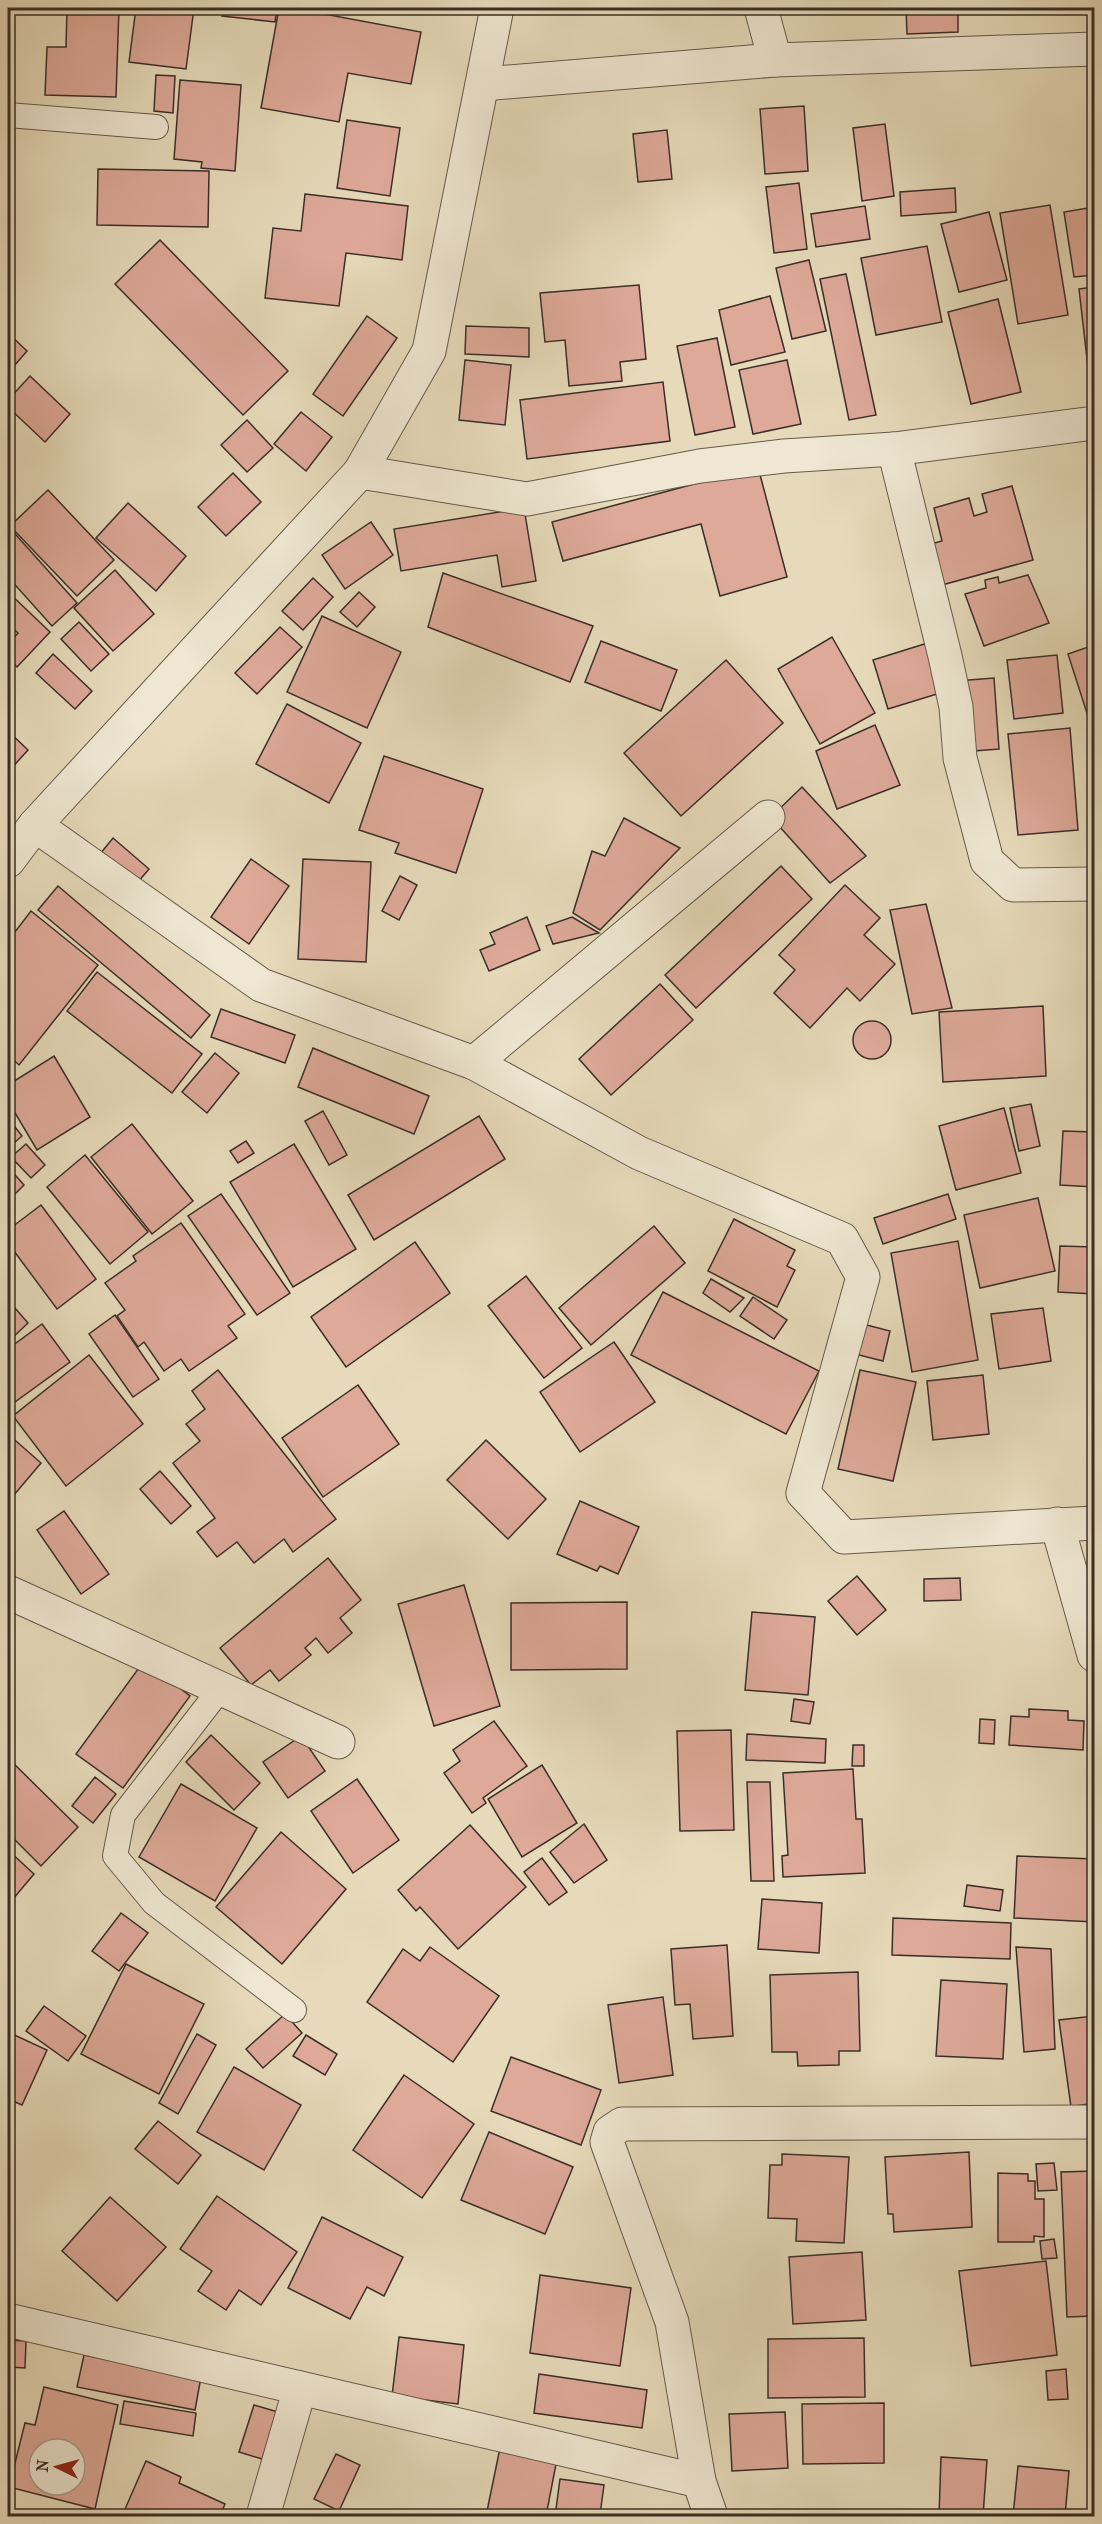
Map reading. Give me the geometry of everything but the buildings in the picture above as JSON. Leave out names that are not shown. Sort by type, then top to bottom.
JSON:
[{"type":"street","points":[[8,861],[35,825],[360,472],[429,351],[497,8]]},
{"type":"street","points":[[761,8],[775,60]]},
{"type":"street","points":[[483,84],[775,60],[1095,49]]},
{"type":"street","points":[[360,472],[527,499],[700,466],[784,456],[894,449],[1095,423]]},
{"type":"street","points":[[894,449],[945,656],[956,707],[960,758],[987,861],[1013,885],[1095,884]]},
{"type":"street","points":[[474,1063],[768,817]]},
{"type":"street","points":[[35,825],[261,985],[474,1063],[639,1153],[842,1239],[863,1277],[803,1493],[844,1538],[1095,1523]]},
{"type":"street","points":[[1057,1524],[1095,1654]]},
{"type":"street","points":[[8,1592],[338,1742]]},
{"type":"street","points":[[711,2517],[699,2481],[672,2322],[608,2142],[610,2132],[622,2124],[1095,2122]]},
{"type":"street","points":[[8,2320],[699,2481]]},
{"type":"street","points":[[263,2517],[300,2388]]},
{"type":"lane","points":[[8,115],[156,127]]},
{"type":"lane","points":[[221,1688],[123,1815],[115,1856],[154,1903],[294,2010]]}]
